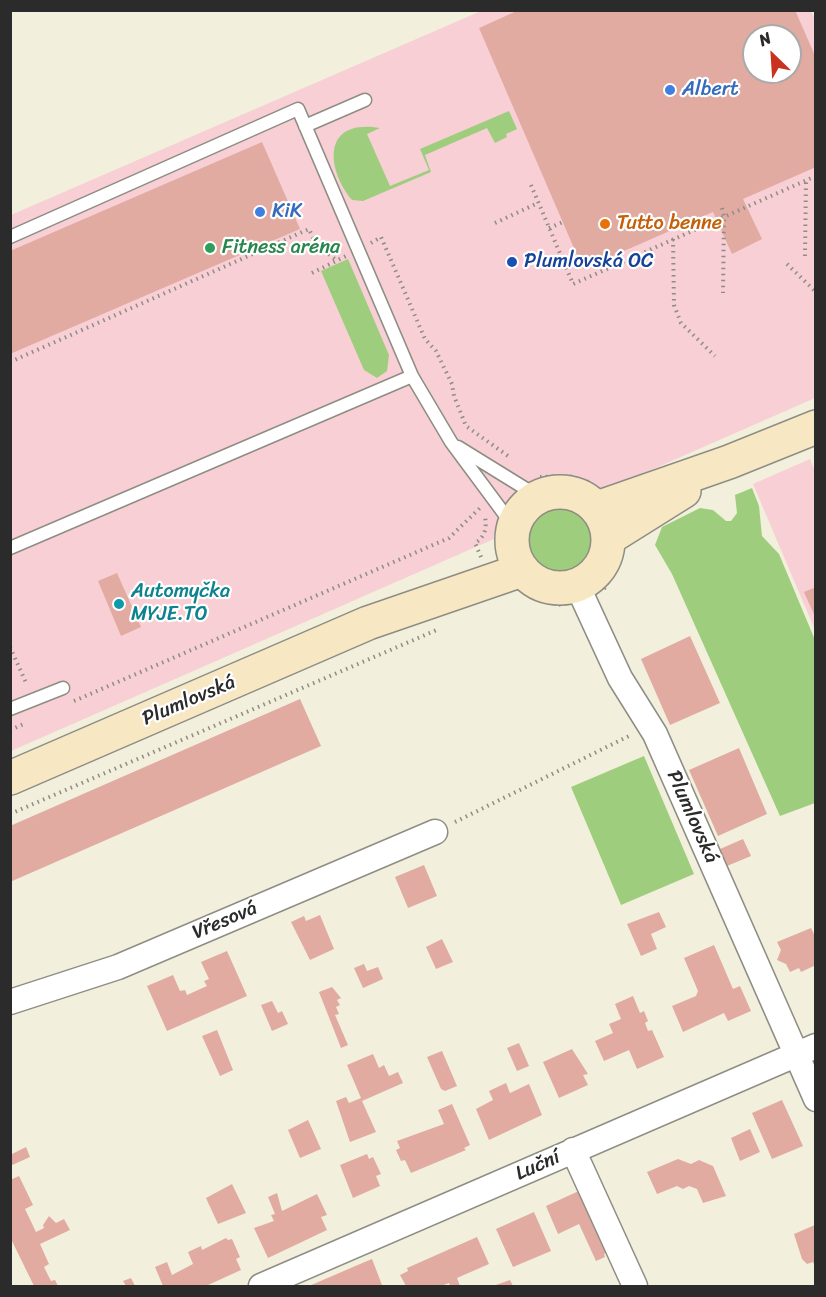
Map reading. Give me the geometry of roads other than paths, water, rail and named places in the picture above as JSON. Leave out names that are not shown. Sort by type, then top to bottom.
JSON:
[{"type":"main road","points":[[539,497],[554,492],[570,493],[584,498],[729,462],[816,427]]},
{"type":"main road","points":[[519,559],[533,580],[547,587],[562,588],[582,597],[590,578],[601,567],[622,530],[729,462]]},
{"type":"main road","points":[[594,495],[607,527],[622,530]]},
{"type":"main road","name":"Plumlovská","points":[[519,559],[528,504],[539,497]]},
{"type":"main road","name":"Plumlovská","points":[[368,623],[483,561],[519,559]]},
{"type":"main road","name":"Plumlovská","points":[[10,778],[519,559]]},
{"type":"street","name":"Plumlovská","points":[[582,597],[620,678],[651,725],[806,1050],[816,1099]]},
{"type":"street","name":"Vřesová","points":[[10,1002],[118,967],[435,832]]},
{"type":"street","name":"Luční","points":[[261,1287],[806,1050]]},
{"type":"street","points":[[573,1150],[635,1287]]},
{"type":"lane","points":[[305,126],[365,99]]},
{"type":"lane","points":[[10,237],[298,109],[412,376],[519,559]]},
{"type":"lane","points":[[10,549],[412,376]]},
{"type":"lane","points":[[451,442],[539,497]]},
{"type":"lane","points":[[10,710],[63,688]]},
{"type":"place","name":"Albert","points":[[670,90]]},
{"type":"place","name":"KiK","points":[[260,212]]},
{"type":"place","name":"Tutto benne","points":[[605,224]]},
{"type":"place","name":"Fitness aréna","points":[[210,248]]},
{"type":"place","name":"Plumlovská OC","points":[[512,262]]},
{"type":"place","name":"Automyčka MYJE.TO","points":[[119,604]]}]
